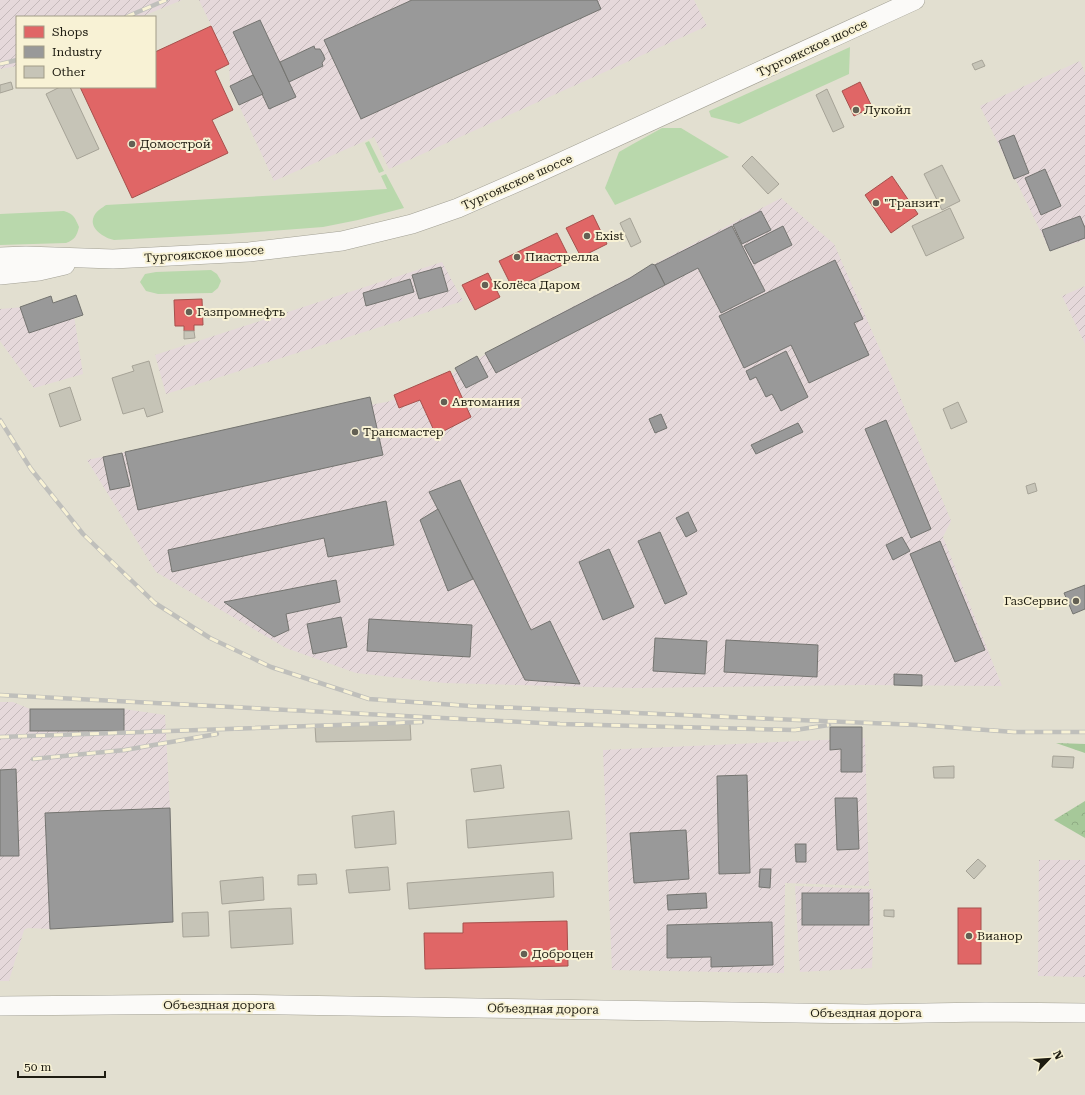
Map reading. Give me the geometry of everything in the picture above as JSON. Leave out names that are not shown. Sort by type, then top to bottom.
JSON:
[{"type":"main road","name":"Тургоякское шоссе","points":[[0,257],[26,256],[113,260],[264,251],[342,241],[412,224],[458,208],[533,175],[915,0]]},
{"type":"main road","name":"Тургоякское шоссе","points":[[0,275],[39,271],[90,259]]},
{"type":"main road","name":"Объездная дорога","points":[[0,1006],[220,1004],[873,1014],[985,1012],[1085,1013]]},
{"type":"shaded area","points":[[0,0],[182,0],[143,16],[16,16],[16,66],[0,69]]},
{"type":"shaded area","points":[[199,0],[694,0],[707,26],[389,169],[374,137],[274,181],[230,86],[229,63]]},
{"type":"shaded area","points":[[1080,61],[1085,73],[1085,240],[1050,251],[980,106]]},
{"type":"shaded area","points":[[781,198],[834,244],[892,377],[951,521],[943,537],[1002,686],[862,685],[635,688],[444,683],[356,673],[286,648],[156,572],[87,460],[284,419],[387,402],[432,385],[528,330]]},
{"type":"shaded area","points":[[442,262],[463,301],[166,394],[155,355]]},
{"type":"shaded area","points":[[1085,286],[1085,344],[1062,296]]},
{"type":"shaded area","points":[[72,303],[83,374],[34,388],[0,341],[0,309]]},
{"type":"shaded area","points":[[0,702],[13,702],[30,709],[124,709],[165,715],[170,808],[173,922],[50,929],[28,928],[24,930],[9,981],[0,981]]},
{"type":"shaded area","points":[[865,738],[869,886],[785,883],[784,973],[612,970],[603,750]]},
{"type":"shaded area","points":[[1039,860],[1085,860],[1085,977],[1038,976]]},
{"type":"shaded area","points":[[795,886],[873,889],[872,968],[800,972]]},
{"type":"green space","points":[[850,47],[849,74],[739,124],[711,117],[709,111]]},
{"type":"green space","points":[[662,128],[681,128],[729,157],[615,205],[605,188],[619,152]]},
{"type":"green space","points":[[369,141],[384,171],[379,173],[365,143]]},
{"type":"green space","points":[[386,174],[404,208],[323,227],[114,240],[102,235],[93,225],[95,214],[106,205],[387,189],[381,176]]},
{"type":"green space","points":[[64,211],[74,217],[79,227],[75,237],[69,242],[0,245],[0,214]]},
{"type":"green space","points":[[211,270],[217,274],[221,281],[218,288],[212,293],[158,294],[146,291],[140,282],[145,274],[156,272]]},
{"type":"green space","points":[[1056,743],[1085,744],[1085,753]]},
{"type":"green space","points":[[1085,801],[1085,838],[1054,820]]},
{"type":"building: Shops","points":[[211,26],[229,64],[215,71],[233,110],[212,120],[228,153],[132,198],[80,88],[156,88],[156,52]]},
{"type":"building: Shops","points":[[860,82],[872,107],[854,116],[842,91]]},
{"type":"building: Shops","points":[[892,176],[918,214],[891,233],[865,195]]},
{"type":"building: Shops","name":"Exist","points":[[593,215],[607,244],[581,257],[566,228]]},
{"type":"building: Shops","points":[[557,233],[571,261],[513,289],[499,261]]},
{"type":"building: Shops","points":[[488,273],[500,297],[475,310],[462,285]]},
{"type":"building: Shops","points":[[202,299],[203,325],[194,325],[194,331],[184,331],[184,326],[175,326],[174,300]]},
{"type":"building: Shops","points":[[450,371],[471,417],[436,435],[420,400],[399,408],[394,395]]},
{"type":"building: Shops","name":"Вианор","points":[[958,908],[981,908],[981,964],[958,964]]},
{"type":"building: Shops","points":[[567,921],[568,966],[425,969],[424,933],[463,933],[463,923]]},
{"type":"building: Industry","points":[[412,0],[597,0],[601,9],[361,119],[324,40]]},
{"type":"building: Industry","points":[[260,20],[296,97],[269,109],[233,32]]},
{"type":"building: Industry","points":[[314,46],[315,49],[320,49],[323,54],[325,59],[322,63],[323,66],[289,82],[280,62]]},
{"type":"building: Industry","points":[[253,75],[263,94],[239,105],[230,86]]},
{"type":"building: Industry","points":[[1014,135],[1029,173],[1014,179],[999,141]]},
{"type":"building: Industry","points":[[1045,169],[1061,206],[1041,215],[1025,178]]},
{"type":"building: Industry","points":[[761,211],[771,230],[742,244],[733,225]]},
{"type":"building: Industry","points":[[1080,216],[1085,228],[1085,238],[1050,251],[1042,230]]},
{"type":"building: Industry","points":[[732,226],[765,291],[721,313],[698,268],[665,285],[655,265]]},
{"type":"building: Industry","points":[[783,226],[792,245],[754,264],[744,246]]},
{"type":"building: Industry","points":[[835,260],[863,319],[854,323],[869,355],[809,383],[791,345],[744,368],[719,316]]},
{"type":"building: Industry","points":[[652,264],[655,265],[665,285],[496,373],[485,353],[630,278]]},
{"type":"building: Industry","points":[[441,267],[448,291],[419,299],[412,275]]},
{"type":"building: Industry","points":[[410,279],[414,292],[366,306],[363,293]]},
{"type":"building: Industry","points":[[76,295],[83,315],[29,333],[20,307],[51,296],[53,303]]},
{"type":"building: Industry","points":[[786,351],[808,397],[781,411],[772,394],[766,397],[756,377],[750,380],[746,371]]},
{"type":"building: Industry","points":[[477,356],[488,377],[466,388],[455,368]]},
{"type":"building: Industry","points":[[370,397],[383,455],[138,510],[125,452]]},
{"type":"building: Industry","points":[[661,414],[667,428],[655,433],[649,419]]},
{"type":"building: Industry","points":[[886,420],[931,529],[911,538],[865,429]]},
{"type":"building: Industry","points":[[798,423],[803,432],[756,454],[751,445]]},
{"type":"building: Industry","points":[[122,453],[130,486],[110,490],[103,457]]},
{"type":"building: Industry","points":[[460,480],[531,630],[550,621],[580,684],[525,680],[429,492]]},
{"type":"building: Industry","points":[[386,501],[394,545],[328,557],[324,538],[172,572],[168,550]]},
{"type":"building: Industry","points":[[438,509],[473,579],[448,591],[420,520]]},
{"type":"building: Industry","points":[[688,512],[697,531],[686,537],[676,518]]},
{"type":"building: Industry","points":[[660,532],[687,594],[665,604],[638,541]]},
{"type":"building: Industry","points":[[902,537],[910,551],[893,560],[886,545]]},
{"type":"building: Industry","points":[[940,541],[985,650],[955,662],[910,554]]},
{"type":"building: Industry","points":[[609,549],[634,607],[603,620],[579,562]]},
{"type":"building: Industry","points":[[336,580],[340,602],[286,614],[289,630],[274,637],[224,602]]},
{"type":"building: Industry","name":"ГазСервис","points":[[1085,585],[1085,609],[1073,614],[1064,593]]},
{"type":"building: Industry","points":[[341,617],[347,647],[313,654],[307,624]]},
{"type":"building: Industry","points":[[369,619],[472,625],[470,657],[367,651]]},
{"type":"building: Industry","points":[[655,638],[707,641],[705,674],[653,671]]},
{"type":"building: Industry","points":[[726,640],[818,645],[817,677],[724,672]]},
{"type":"building: Industry","points":[[894,674],[922,675],[922,686],[894,685]]},
{"type":"building: Industry","points":[[30,709],[124,709],[124,731],[30,731]]},
{"type":"building: Industry","points":[[830,727],[862,727],[862,772],[841,772],[841,749],[830,750]]},
{"type":"building: Industry","points":[[16,769],[19,856],[0,856],[0,770]]},
{"type":"building: Industry","points":[[747,775],[750,873],[719,874],[717,776]]},
{"type":"building: Industry","points":[[835,798],[857,798],[859,849],[837,850]]},
{"type":"building: Industry","points":[[170,808],[173,922],[50,929],[45,813]]},
{"type":"building: Industry","points":[[686,830],[689,879],[634,883],[630,833]]},
{"type":"building: Industry","points":[[795,844],[806,844],[806,862],[796,862]]},
{"type":"building: Industry","points":[[760,869],[771,869],[770,888],[759,887]]},
{"type":"building: Industry","points":[[706,893],[707,908],[668,910],[667,895]]},
{"type":"building: Industry","points":[[802,893],[869,893],[869,925],[802,925]]},
{"type":"building: Industry","points":[[772,922],[773,965],[711,967],[711,957],[667,958],[667,925]]},
{"type":"building: Other","points":[[982,60],[985,66],[975,70],[972,64]]},
{"type":"building: Other","points":[[11,82],[13,89],[0,93],[0,85]]},
{"type":"building: Other","points":[[58,88],[70,88],[99,149],[77,159],[46,94]]},
{"type":"building: Other","points":[[827,89],[844,127],[833,132],[816,95]]},
{"type":"building: Other","points":[[752,156],[779,184],[768,194],[742,166]]},
{"type":"building: Other","points":[[942,165],[960,201],[942,210],[924,174]]},
{"type":"building: Other","points":[[950,208],[964,238],[926,256],[912,226]]},
{"type":"building: Other","points":[[630,218],[641,242],[631,247],[620,223]]},
{"type":"building: Other","points":[[184,331],[194,331],[195,338],[184,339]]},
{"type":"building: Other","points":[[149,361],[163,412],[147,417],[144,408],[123,414],[112,378],[134,371],[132,366]]},
{"type":"building: Other","points":[[70,387],[81,420],[60,427],[49,394]]},
{"type":"building: Other","points":[[958,402],[967,422],[951,429],[943,409]]},
{"type":"building: Other","points":[[1035,483],[1037,491],[1028,494],[1026,486]]},
{"type":"building: Other","points":[[410,723],[411,740],[316,742],[315,726]]},
{"type":"building: Other","points":[[1053,756],[1074,757],[1073,768],[1052,767]]},
{"type":"building: Other","points":[[501,765],[504,788],[474,792],[471,769]]},
{"type":"building: Other","points":[[954,766],[954,778],[934,778],[933,767]]},
{"type":"building: Other","points":[[394,811],[396,844],[355,848],[352,816]]},
{"type":"building: Other","points":[[569,811],[572,839],[468,848],[466,820]]},
{"type":"building: Other","points":[[978,859],[986,866],[974,879],[966,871]]},
{"type":"building: Other","points":[[388,867],[390,890],[349,893],[346,870]]},
{"type":"building: Other","points":[[553,872],[554,897],[409,909],[407,883]]},
{"type":"building: Other","points":[[316,874],[317,884],[298,885],[298,875]]},
{"type":"building: Other","points":[[263,877],[264,900],[222,904],[220,881]]},
{"type":"building: Other","points":[[291,908],[293,944],[231,948],[229,911]]},
{"type":"building: Other","points":[[884,910],[894,910],[894,917],[884,916]]},
{"type":"building: Other","points":[[208,912],[209,936],[183,937],[182,913]]},
{"type":"railway","points":[[128,16],[166,0]]},
{"type":"railway","points":[[0,64],[16,60]]},
{"type":"railway","points":[[0,420],[31,469],[83,534],[155,603],[210,638],[271,667],[369,699],[470,706],[918,725],[1014,732],[1085,732]]},
{"type":"railway","points":[[0,695],[560,724],[795,730],[829,725]]},
{"type":"railway","points":[[0,737],[422,722]]},
{"type":"railway","points":[[33,759],[125,750],[217,734]]},
{"type":"place","name":"Лукойл","points":[[856,110]]},
{"type":"place","name":"Домострой","points":[[132,144]]},
{"type":"place","name":"\"Транзит\"","points":[[876,203]]},
{"type":"place","name":"Exist","points":[[587,236]]},
{"type":"place","name":"Пиастрелла","points":[[517,257]]},
{"type":"place","name":"Колёса Даром","points":[[485,285]]},
{"type":"place","name":"Газпромнефть","points":[[189,312]]},
{"type":"place","name":"Автомания","points":[[444,402]]},
{"type":"place","name":"Трансмастер","points":[[355,432]]},
{"type":"place","name":"ГазСервис","points":[[1076,601]]},
{"type":"place","name":"Вианор","points":[[969,936]]},
{"type":"place","name":"Доброцен","points":[[524,954]]}]
